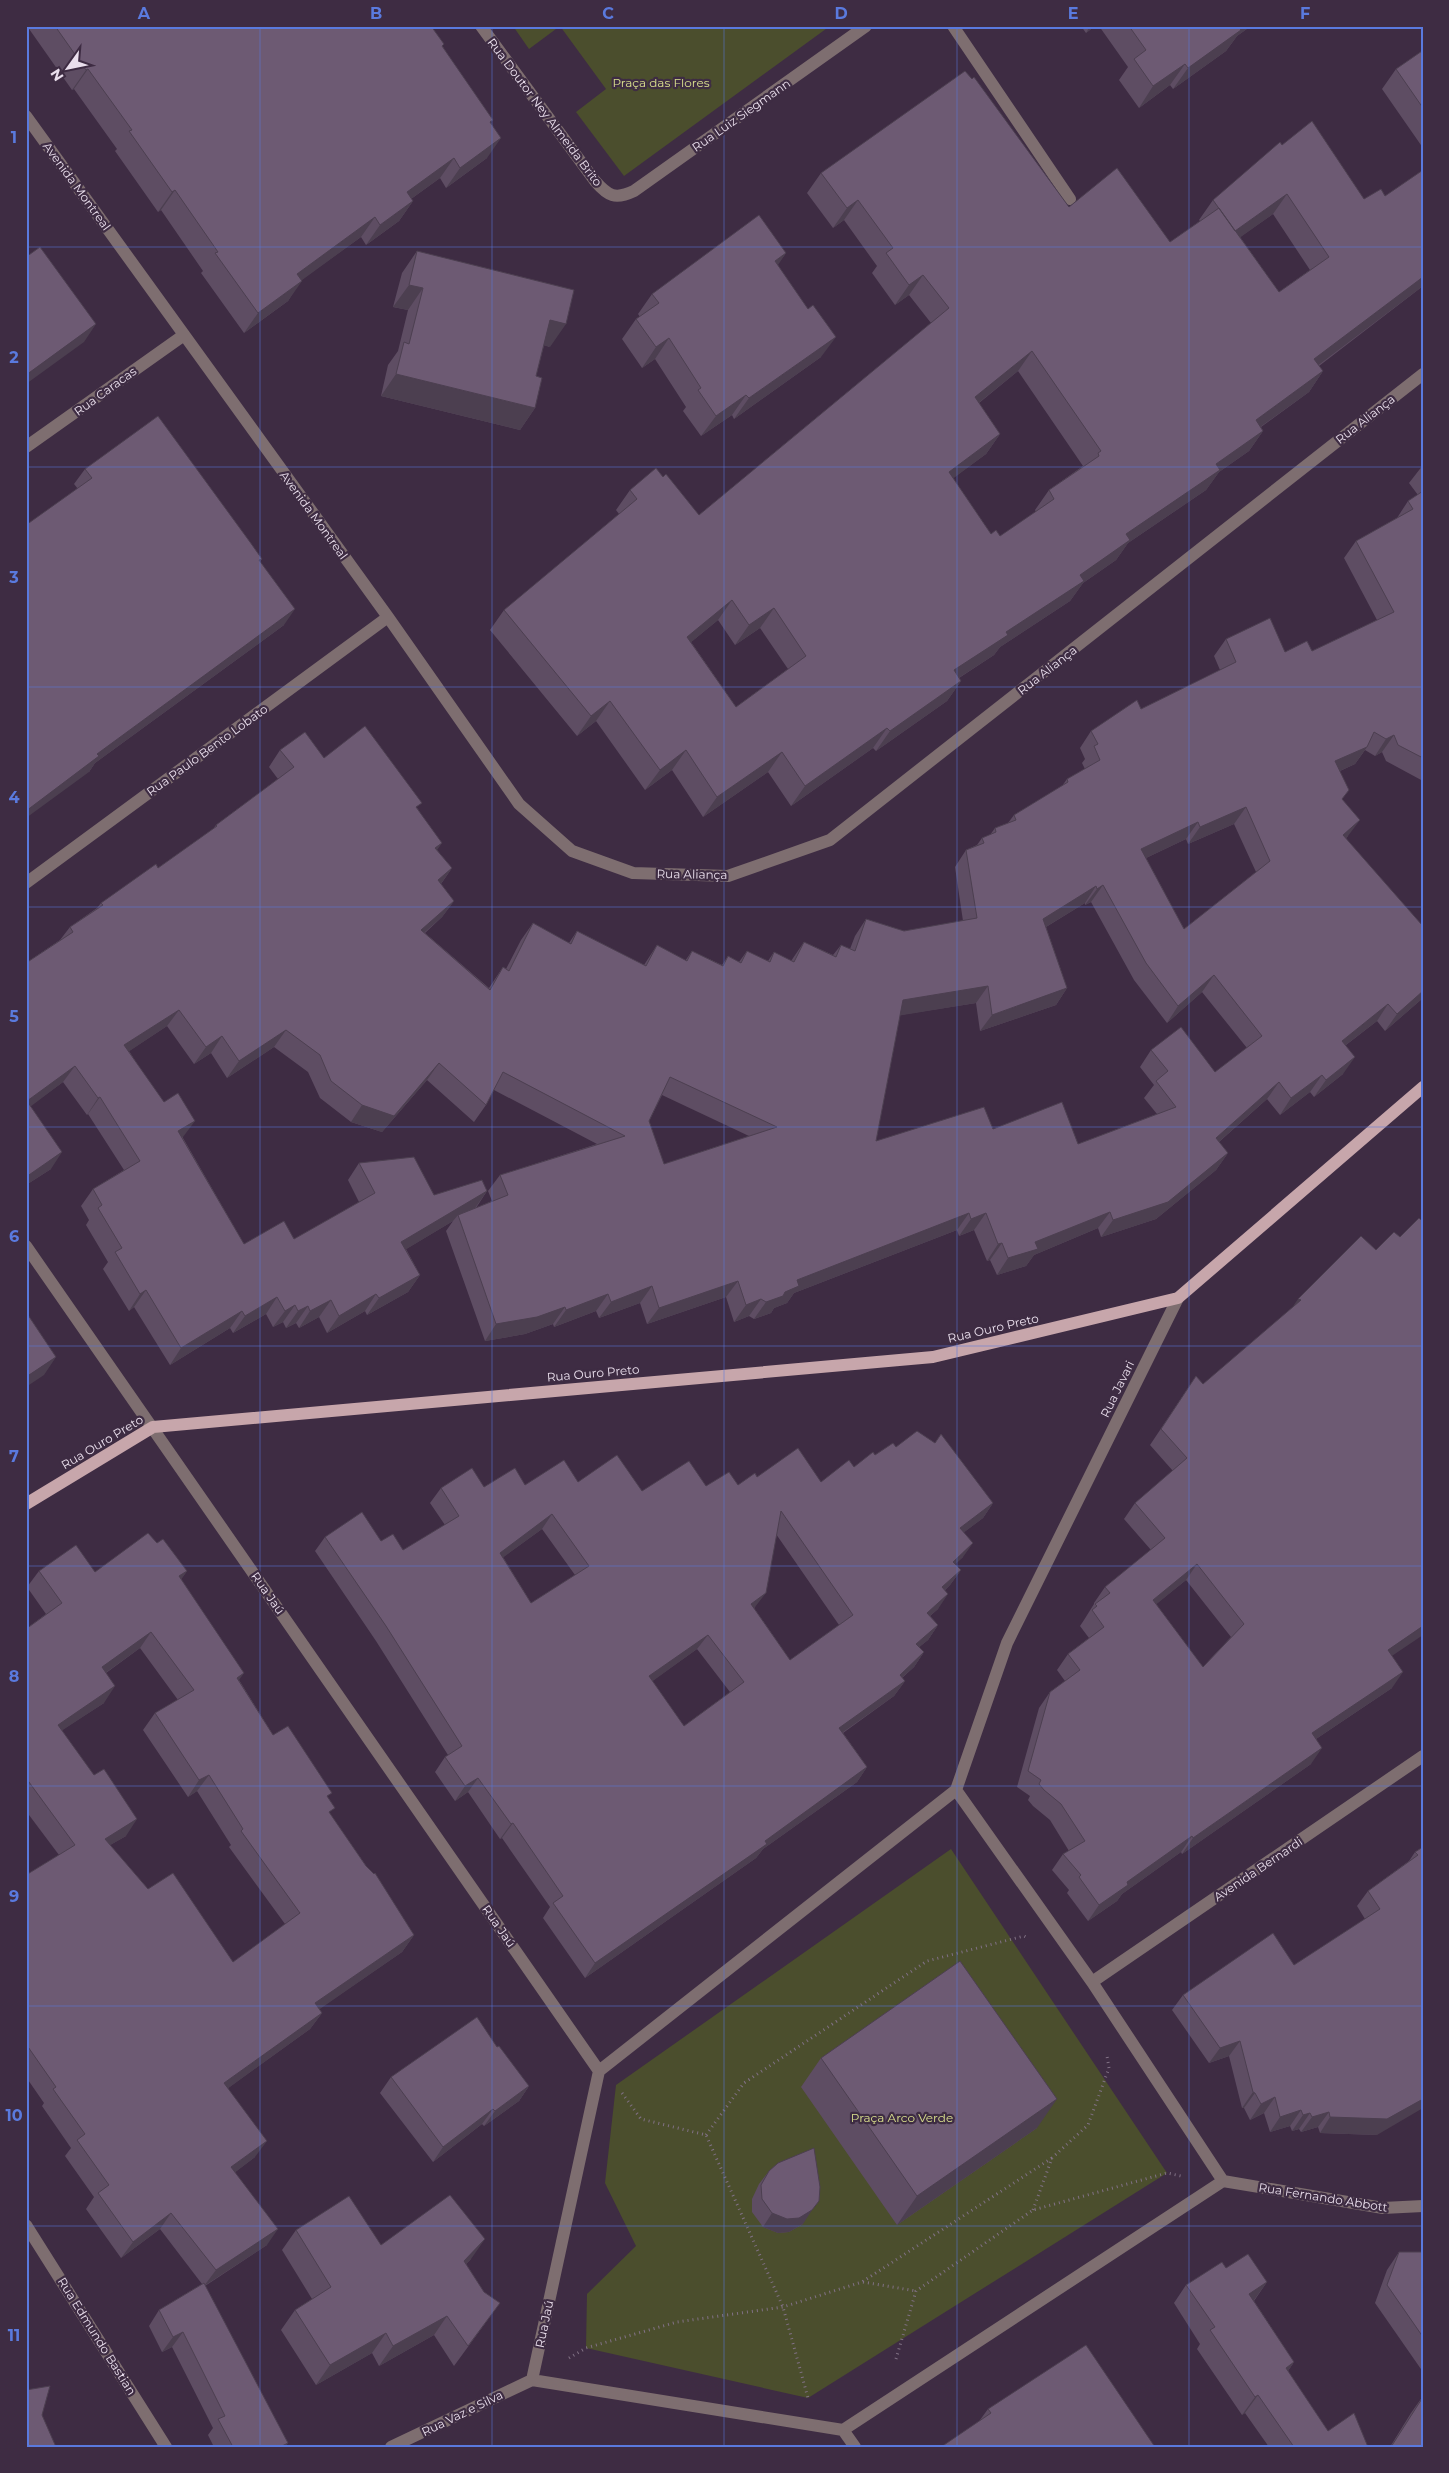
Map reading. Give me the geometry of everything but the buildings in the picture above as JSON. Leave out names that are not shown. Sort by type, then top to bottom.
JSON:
[{"type":"main road","name":"Rua Javari","points":[[1178,1298],[1423,1087]]},
{"type":"main road","name":"Rua Ouro Preto","points":[[26,1504],[153,1427],[933,1357],[1178,1298]]},
{"type":"street","name":"Rua Doutor Ney Almeida Brito","points":[[481,26],[595,181],[612,196]]},
{"type":"street","name":"Rua Luiz Siegmann","points":[[612,196],[623,196],[634,191],[866,26]]},
{"type":"street","points":[[953,26],[1070,198]]},
{"type":"street","name":"Avenida Montreal","points":[[26,116],[388,618],[518,804],[572,851],[634,873]]},
{"type":"street","name":"Rua Caracas","points":[[26,447],[184,335]]},
{"type":"street","name":"Rua Aliança","points":[[634,873],[728,876],[830,840],[1423,374]]},
{"type":"street","name":"Rua Paulo Bento Lobato","points":[[26,883],[388,618]]},
{"type":"street","name":"Rua Jaú","points":[[26,1246],[599,2071],[532,2380]]},
{"type":"street","name":"Rua Javari","points":[[956,1790],[1007,1643],[1178,1298]]},
{"type":"street","name":"Avenida Bernardi","points":[[1092,1982],[1423,1756]]},
{"type":"street","points":[[532,2380],[843,2430],[1223,2181],[1092,1982],[956,1790],[599,2071]]},
{"type":"street","name":"Rua Fernando Abbott","points":[[1223,2181],[1383,2208],[1423,2206]]},
{"type":"street","name":"Rua Edmundo Bastian","points":[[26,2225],[166,2447]]},
{"type":"street","name":"Rua Vaz e Silva","points":[[392,2447],[532,2380]]},
{"type":"street","points":[[843,2430],[855,2447]]},
{"type":"path","points":[[706,2135],[744,2083],[927,1961],[1024,1936],[1031,1941]]},
{"type":"path","points":[[532,2380],[586,2348],[677,2322],[783,2307],[862,2282],[1052,2158],[1088,2125],[1109,2068],[1106,2049]]},
{"type":"path","points":[[599,2071],[610,2077],[641,2119],[706,2135]]},
{"type":"path","points":[[706,2135],[783,2307],[809,2401]]},
{"type":"path","points":[[1033,2210],[1052,2158]]},
{"type":"path","points":[[896,2359],[916,2291],[1033,2210],[1167,2173],[1223,2181]]},
{"type":"path","points":[[862,2282],[916,2291]]},
{"type":"green space","points":[[513,26],[560,26],[529,49]]},
{"type":"green space","name":"Praça das Flores","points":[[560,26],[830,26],[624,176],[576,112],[606,89]]},
{"type":"green space","name":"Praça Arco Verde","points":[[951,1849],[1167,2173],[808,2398],[586,2348],[587,2294],[636,2246],[605,2183],[616,2085]]}]
